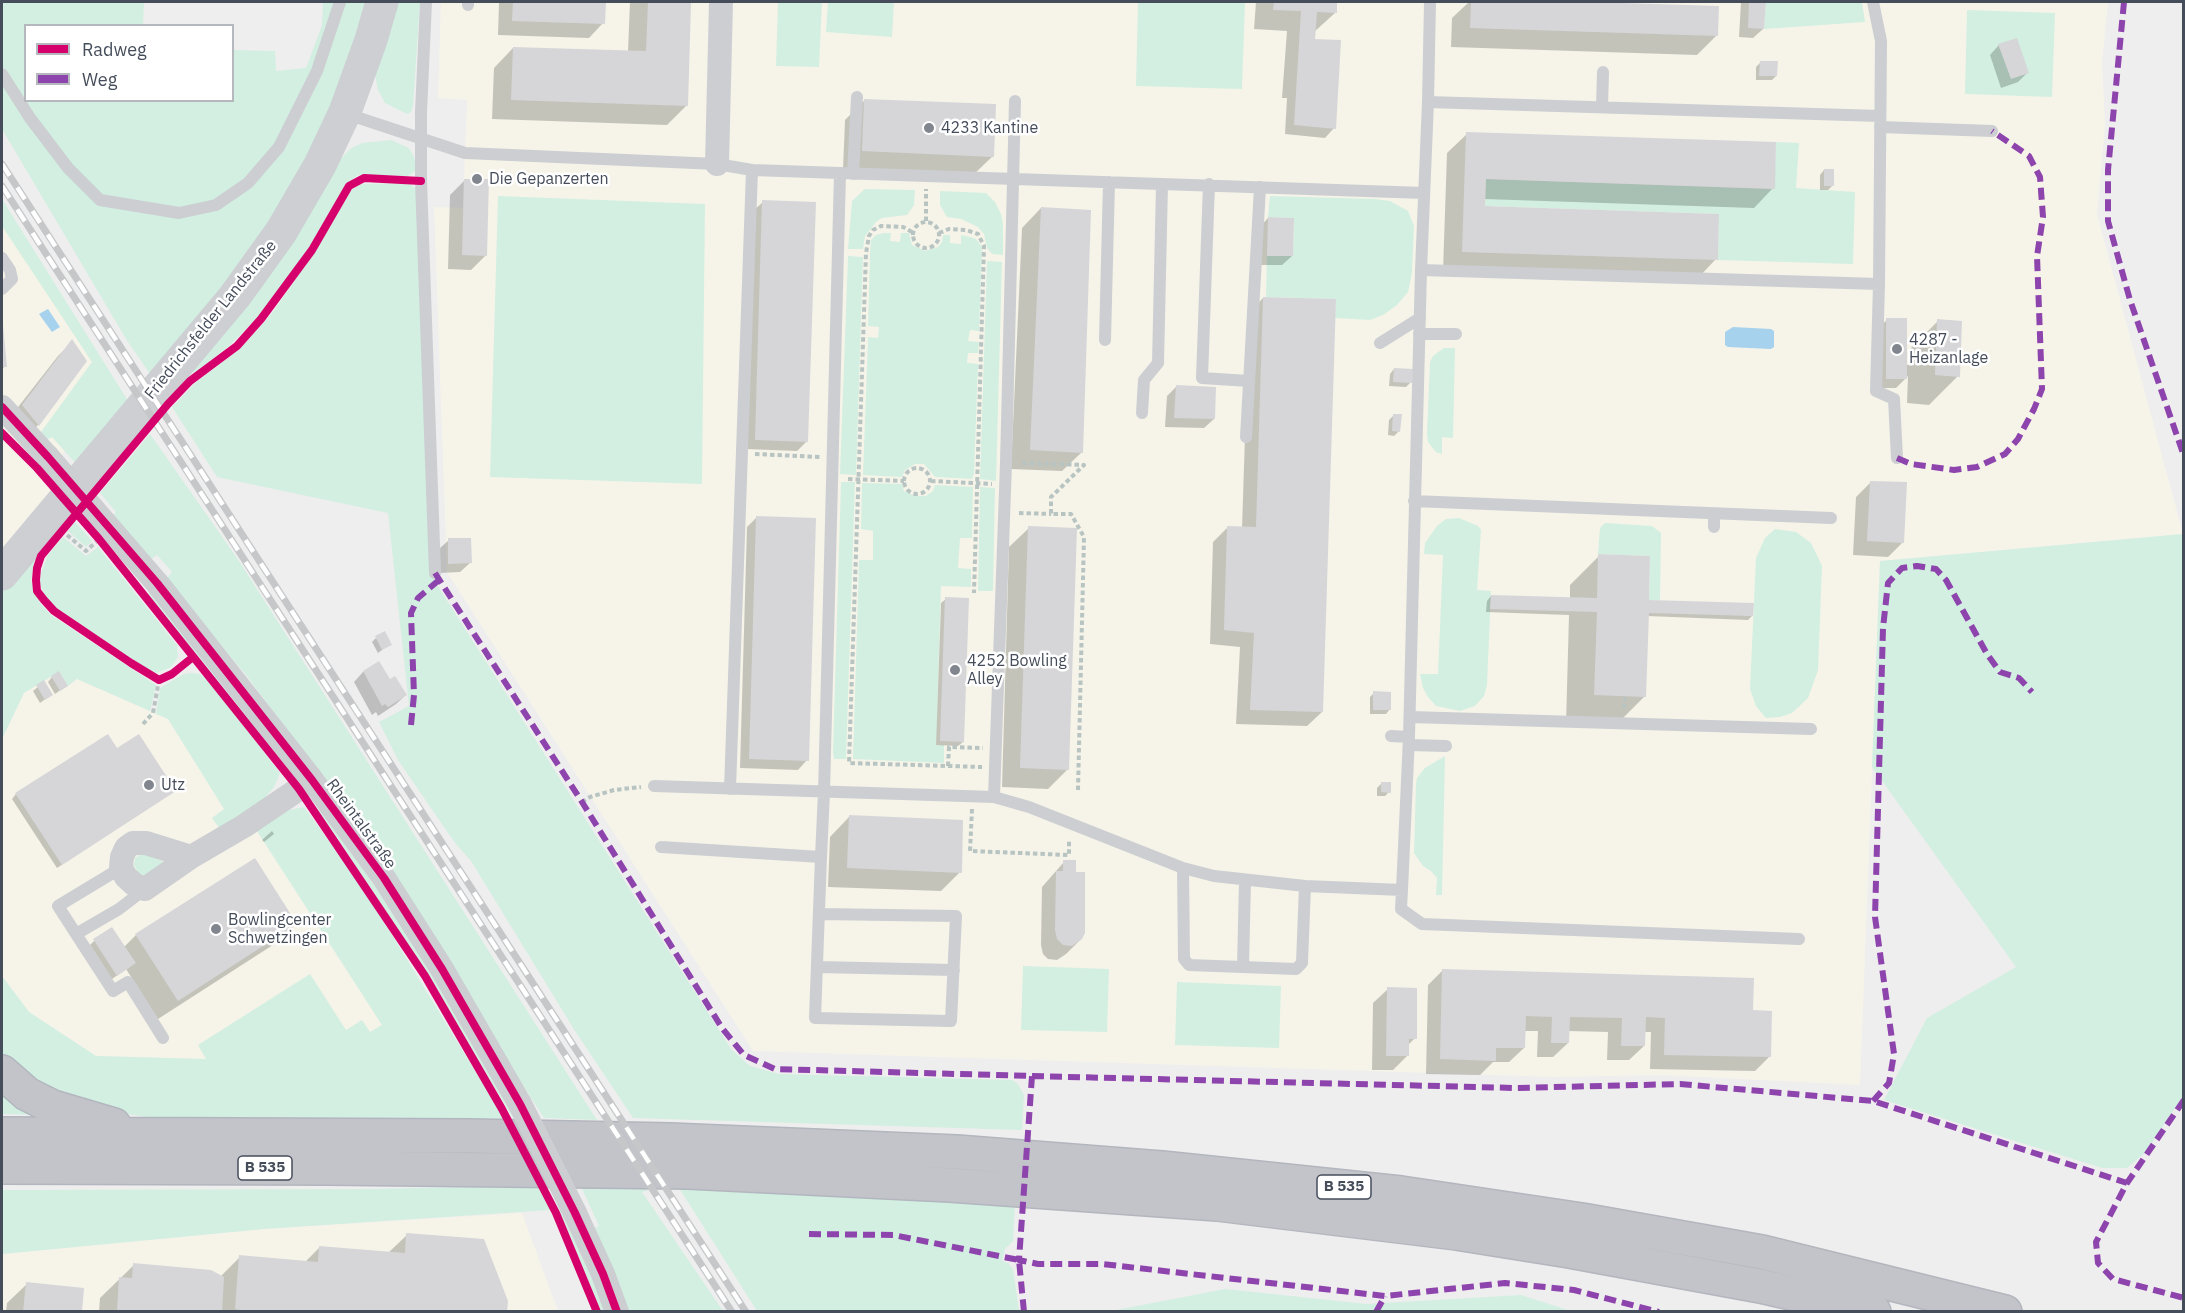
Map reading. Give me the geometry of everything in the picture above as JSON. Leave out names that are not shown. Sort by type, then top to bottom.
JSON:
[{"type":"highway","points":[[2,1072],[27,1095],[53,1107],[147,1135]]},
{"type":"highway","name":"B 535","points":[[2,1134],[490,1136],[672,1140],[957,1152],[1162,1168],[1401,1193],[1582,1220],[1762,1252],[2005,1311]]},
{"type":"highway","name":"B 535","points":[[2,1167],[688,1172],[949,1185],[1217,1204],[1456,1233],[1666,1268],[1874,1311]]},
{"type":"main road","name":"Friedrichsfelder Landstraße","points":[[2,574],[235,296],[281,232],[320,165],[345,112],[382,2]]},
{"type":"street","points":[[717,164],[721,2]]},
{"type":"street","name":"Rheintalstraße","points":[[2,407],[157,583],[312,780],[384,878],[442,969],[520,1104],[575,1213],[617,1311]]},
{"type":"street","name":"Rheintalstraße","points":[[145,889],[312,780]]},
{"type":"street","points":[[145,889],[135,885],[126,877],[121,868],[126,848],[133,843],[146,843],[191,857]]},
{"type":"lane","points":[[2,74],[30,118],[68,168],[100,200],[179,213],[216,205],[248,183],[279,147],[317,71],[340,2]]},
{"type":"lane","points":[[426,2],[421,181],[435,573]]},
{"type":"lane","points":[[1430,2],[1414,501],[1410,717],[1401,909],[1422,924],[1799,939]]},
{"type":"lane","points":[[1873,2],[1881,41],[1876,391],[1894,399],[1898,458]]},
{"type":"lane","points":[[1602,107],[1603,72]]},
{"type":"lane","points":[[853,174],[857,97]]},
{"type":"lane","points":[[994,797],[1006,463],[1015,101]]},
{"type":"lane","points":[[1428,102],[1602,107],[1880,121],[1992,131]]},
{"type":"lane","points":[[345,112],[465,153],[717,164],[752,170],[1424,193]]},
{"type":"lane","points":[[730,789],[752,170]]},
{"type":"lane","points":[[819,914],[956,916],[951,1020],[816,1018],[840,173]]},
{"type":"lane","points":[[1105,340],[1109,182]]},
{"type":"lane","points":[[1142,412],[1144,380],[1158,363],[1162,184]]},
{"type":"lane","points":[[1209,184],[1202,378],[1249,381]]},
{"type":"lane","points":[[1246,436],[1260,186]]},
{"type":"lane","points":[[2,258],[10,270],[12,279],[2,289]]},
{"type":"lane","points":[[1421,270],[1879,284]]},
{"type":"lane","points":[[1380,344],[1420,318]]},
{"type":"lane","points":[[1419,334],[1456,334]]},
{"type":"lane","points":[[1414,501],[1831,519]]},
{"type":"lane","points":[[1541,521],[1542,507]]},
{"type":"lane","points":[[1714,514],[1714,527]]},
{"type":"lane","points":[[1410,717],[1704,721],[1811,729]]},
{"type":"lane","points":[[1391,736],[1446,746]]},
{"type":"lane","points":[[654,786],[994,797],[1029,807],[1183,868],[1214,876],[1305,886],[1402,890]]},
{"type":"lane","points":[[661,847],[820,857]]},
{"type":"lane","points":[[121,868],[58,906],[113,991],[128,982],[163,1038]]},
{"type":"lane","points":[[1183,868],[1184,959],[1189,965],[1296,969],[1302,963],[1305,886]]},
{"type":"lane","points":[[1243,967],[1245,880]]},
{"type":"lane","points":[[76,933],[119,909],[145,889]]},
{"type":"lane","points":[[818,967],[954,970]]},
{"type":"path","points":[[926,176],[926,221]]},
{"type":"path","points":[[926,221],[937,226],[939,233],[938,242],[931,248],[918,246],[913,239],[912,232],[915,226],[926,221]]},
{"type":"path","points":[[912,232],[903,227],[881,226],[873,230],[869,236],[866,253],[849,763],[995,768]]},
{"type":"path","points":[[939,233],[949,229],[966,230],[978,234],[984,246],[974,593]]},
{"type":"path","points":[[741,454],[832,457]]},
{"type":"path","points":[[1006,463],[1084,465],[1051,497],[1051,514]]},
{"type":"path","points":[[917,468],[923,469],[931,481],[930,487],[924,493],[916,495],[910,493],[904,481],[906,474],[917,468]]},
{"type":"path","points":[[832,478],[904,481]]},
{"type":"path","points":[[931,481],[1005,484]]},
{"type":"path","points":[[1004,513],[1071,514],[1084,537],[1078,790]]},
{"type":"path","points":[[55,539],[69,522]]},
{"type":"path","points":[[62,530],[86,551],[99,539]]},
{"type":"path","points":[[143,724],[153,713],[160,678]]},
{"type":"path","points":[[1624,697],[1624,710]]},
{"type":"path","points":[[948,766],[949,747],[996,748]]},
{"type":"path","points":[[582,802],[590,797],[614,790],[654,786]]},
{"type":"path","points":[[973,796],[970,851],[1069,858],[1069,824]]},
{"type":"shaded area","points":[[441,2],[2108,2],[2102,62],[2105,126],[2097,214],[2183,534],[1880,561],[1860,1085],[1661,1075],[1555,1077],[753,1051],[447,572],[434,207],[463,208],[467,100],[438,98]]},
{"type":"shaded area","points":[[2,223],[92,362],[48,500],[2,552]]},
{"type":"shaded area","points":[[59,671],[168,719],[225,809],[257,831],[382,1025],[370,1032],[346,1030],[199,1045],[207,1059],[96,1056],[29,1012],[2,976],[2,739],[24,693]]},
{"type":"shaded area","points":[[522,1213],[558,1311],[2,1311],[2,1254],[264,1229]]},
{"type":"green space","points":[[2,2],[144,2],[143,24],[24,24],[24,102],[234,102],[234,50],[275,51],[276,71],[306,68],[322,25],[323,2],[369,2],[355,53],[281,214],[152,377],[126,339],[2,129]]},
{"type":"green space","points":[[395,2],[420,2],[413,106],[411,112],[407,114],[385,103],[378,90],[375,75]]},
{"type":"green space","points":[[778,2],[822,2],[819,67],[776,66]]},
{"type":"green space","points":[[828,2],[894,2],[892,37],[826,32]]},
{"type":"green space","points":[[1138,2],[1245,2],[1242,89],[1136,86]]},
{"type":"green space","points":[[1766,2],[1862,2],[1865,22],[1764,29]]},
{"type":"green space","points":[[1967,10],[2055,13],[2052,97],[1965,94]]},
{"type":"green space","points":[[391,140],[409,148],[414,157],[415,171],[408,176],[358,175],[350,181],[309,248],[282,287],[255,320],[228,347],[194,373],[187,369],[336,164],[350,149],[362,143]]},
{"type":"green space","points":[[1776,142],[1799,143],[1796,188],[1855,192],[1853,264],[1718,260],[1719,214],[1485,206],[1486,179],[1774,189]]},
{"type":"green space","points":[[409,183],[416,189],[431,575],[731,1049],[750,1066],[779,1074],[1012,1080],[1018,1084],[1024,1095],[1022,1130],[633,1118],[575,1031],[471,861],[455,843],[398,760],[379,722],[409,706],[388,513],[217,477],[172,407],[196,382],[239,350],[273,312],[315,251],[352,189],[362,184]]},
{"type":"green space","points":[[865,189],[915,190],[914,205],[907,215],[882,218],[876,222],[865,236],[863,249],[848,249],[852,201]]},
{"type":"green space","points":[[940,191],[986,193],[995,202],[1003,224],[1003,255],[992,254],[987,248],[984,234],[978,227],[961,219],[947,217],[940,205]]},
{"type":"green space","points":[[498,196],[705,204],[702,484],[490,477]]},
{"type":"green space","points":[[1270,196],[1375,199],[1390,201],[1408,211],[1414,226],[1412,273],[1408,292],[1397,305],[1383,315],[1370,320],[1335,318],[1336,299],[1266,297],[1267,256],[1293,256],[1294,218],[1268,217]]},
{"type":"green space","points":[[2,199],[130,404],[78,466],[52,437],[47,440],[41,432],[92,362],[2,226]]},
{"type":"green space","points":[[883,233],[891,233],[890,241],[900,242],[901,233],[909,233],[912,245],[925,251],[938,247],[943,235],[950,235],[950,243],[961,244],[961,235],[970,237],[976,239],[982,247],[979,331],[970,330],[968,341],[979,342],[978,353],[968,353],[967,363],[978,364],[972,479],[935,477],[924,464],[915,464],[905,470],[902,477],[863,475],[868,337],[878,338],[879,327],[868,326],[871,240]]},
{"type":"green space","points":[[848,256],[863,257],[856,475],[840,474]]},
{"type":"green space","points":[[987,261],[1002,262],[996,481],[980,479]]},
{"type":"green space","points":[[1444,348],[1455,348],[1453,438],[1442,437],[1442,454],[1436,452],[1428,442],[1427,434],[1430,362],[1433,356]]},
{"type":"green space","points":[[150,434],[237,558],[597,1120],[544,1118],[342,804],[246,675],[166,579],[172,572],[157,555],[150,560],[112,516],[116,512],[100,493]]},
{"type":"green space","points":[[841,482],[855,482],[846,759],[834,759],[833,751]]},
{"type":"green space","points":[[862,483],[902,484],[904,491],[915,496],[926,496],[933,491],[935,485],[973,487],[972,538],[960,538],[958,568],[971,569],[971,587],[941,586],[936,745],[944,745],[944,763],[853,759],[859,560],[873,560],[873,531],[861,529]]},
{"type":"green space","points":[[980,487],[995,488],[993,591],[978,591]]},
{"type":"green space","points":[[1459,518],[1478,526],[1481,530],[1477,590],[1491,591],[1487,685],[1484,696],[1475,706],[1460,711],[1436,706],[1423,688],[1420,674],[1438,674],[1443,555],[1424,554],[1425,543],[1437,526],[1446,519]]},
{"type":"green space","points":[[75,522],[92,541],[86,547],[68,531]]},
{"type":"green space","points":[[1605,523],[1652,526],[1661,533],[1660,600],[1649,600],[1650,556],[1598,554],[1600,528]]},
{"type":"green space","points":[[1775,529],[1796,532],[1811,543],[1822,566],[1818,670],[1808,698],[1792,713],[1766,718],[1756,706],[1750,689],[1756,558],[1765,538]]},
{"type":"green space","points":[[2183,534],[2183,1096],[2146,1152],[2127,1168],[2102,1168],[1884,1100],[1927,1018],[2016,967],[1872,767],[1880,561]]},
{"type":"green space","points":[[63,537],[86,556],[98,547],[177,645],[178,657],[171,667],[156,673],[147,669],[58,609],[45,596],[40,584],[41,573],[48,555]]},
{"type":"green space","points":[[34,552],[31,581],[40,603],[51,615],[156,685],[150,711],[77,679],[68,686],[59,672],[24,693],[2,739],[2,593]]},
{"type":"green space","points":[[150,592],[277,750],[279,759],[202,661],[147,596]]},
{"type":"green space","points":[[190,673],[200,674],[210,682],[280,773],[274,787],[262,801],[220,829],[212,818],[224,809],[168,719],[156,714],[160,688]]},
{"type":"green space","points":[[1445,756],[1442,895],[1436,895],[1437,878],[1423,866],[1414,853],[1416,784],[1417,778],[1425,768]]},
{"type":"green space","points":[[304,807],[351,871],[507,1123],[160,1119],[93,1109],[67,1102],[2,1062],[2,976],[29,1012],[96,1056],[206,1059],[198,1045],[310,974],[346,1030],[362,1020],[370,1032],[382,1025],[257,831],[289,810]]},
{"type":"green space","points":[[314,807],[321,811],[386,901],[465,1026],[518,1121],[516,1123],[419,963],[340,842]]},
{"type":"green space","points":[[143,853],[164,862],[145,876],[138,873],[134,865],[135,858]]},
{"type":"green space","points":[[1023,966],[1109,969],[1107,1032],[1021,1030]]},
{"type":"green space","points":[[1177,982],[1281,986],[1279,1048],[1175,1045]]},
{"type":"green space","points":[[2,1084],[40,1115],[2,1114]]},
{"type":"green space","points":[[579,1182],[1015,1200],[1013,1241],[1005,1249],[1002,1261],[1008,1263],[1013,1269],[1019,1311],[757,1311],[679,1188],[654,1188],[642,1192],[723,1311],[629,1311],[595,1228],[599,1226]]},
{"type":"green space","points":[[537,1185],[550,1210],[264,1229],[2,1254],[2,1190],[374,1189]]},
{"type":"green space","points":[[557,1197],[606,1311],[601,1311],[554,1198]]},
{"type":"green space","points":[[1225,1289],[1367,1304],[1521,1295],[1571,1311],[1111,1311]]},
{"type":"water","points":[[48,309],[60,327],[52,332],[39,314]]},
{"type":"water","points":[[1733,327],[1771,329],[1774,331],[1774,347],[1771,349],[1728,347],[1725,345],[1725,332]]},
{"type":"building","points":[[513,2],[606,2],[605,24],[512,21]]},
{"type":"building","points":[[648,2],[691,2],[688,106],[511,100],[513,47],[646,51]]},
{"type":"building","points":[[1274,2],[1337,2],[1337,13],[1317,12],[1315,39],[1341,40],[1336,129],[1294,125],[1301,11],[1273,10]]},
{"type":"building","points":[[1471,2],[1591,2],[1719,6],[1718,36],[1470,28]]},
{"type":"building","points":[[1749,2],[1766,2],[1764,29],[1748,28]]},
{"type":"building","points":[[2017,38],[2029,73],[2011,79],[1998,44]]},
{"type":"building","points":[[1760,61],[1778,61],[1777,76],[1759,76]]},
{"type":"building","name":"4233 Kantine","points":[[864,99],[996,104],[994,157],[862,151]]},
{"type":"building","points":[[1466,132],[1776,142],[1775,189],[1486,179],[1485,206],[1719,214],[1718,260],[1462,252]]},
{"type":"building","points":[[1824,169],[1834,169],[1834,186],[1824,186]]},
{"type":"building","points":[[464,179],[489,179],[487,256],[462,255]]},
{"type":"building","points":[[762,200],[816,202],[808,442],[755,440]]},
{"type":"building","points":[[1041,207],[1091,210],[1083,453],[1030,450]]},
{"type":"building","points":[[1268,217],[1294,218],[1293,256],[1267,256]]},
{"type":"building","points":[[1263,297],[1336,299],[1323,712],[1250,710],[1254,633],[1224,630],[1227,526],[1256,527]]},
{"type":"building","name":"4287 - Heizanlage","points":[[1886,318],[1907,318],[1907,379],[1886,379]]},
{"type":"building","points":[[1937,319],[1962,321],[1960,377],[1935,375]]},
{"type":"building","points":[[3,325],[7,367],[2,367]]},
{"type":"building","points":[[72,339],[87,361],[39,426],[22,405]]},
{"type":"building","points":[[1394,368],[1413,369],[1412,383],[1393,382]]},
{"type":"building","points":[[1176,385],[1216,387],[1215,419],[1174,418]]},
{"type":"building","points":[[1393,414],[1402,414],[1400,432],[1392,431]]},
{"type":"building","points":[[1870,481],[1907,482],[1904,543],[1867,541]]},
{"type":"building","points":[[756,516],[816,518],[809,761],[749,759]]},
{"type":"building","points":[[1028,526],[1077,528],[1069,770],[1020,768]]},
{"type":"building","points":[[448,538],[471,538],[472,563],[448,564]]},
{"type":"building","points":[[1598,554],[1650,556],[1649,600],[1754,603],[1753,616],[1649,613],[1646,697],[1594,695],[1597,612],[1490,609],[1491,595],[1597,598]]},
{"type":"building","name":"4252 Bowling Alley","points":[[945,597],[969,598],[964,742],[940,741]]},
{"type":"building","points":[[385,631],[392,645],[382,650],[375,636]]},
{"type":"building","points":[[379,661],[390,679],[395,676],[407,695],[388,707],[385,704],[382,706],[363,671]]},
{"type":"building","points":[[59,671],[68,686],[60,691],[51,676]]},
{"type":"building","points":[[44,680],[53,695],[45,700],[36,685]]},
{"type":"building","points":[[1373,691],[1391,692],[1391,710],[1373,710]]},
{"type":"building","points":[[108,734],[117,748],[139,734],[176,791],[62,865],[15,793]]},
{"type":"building","points":[[1381,782],[1391,782],[1391,793],[1381,792]]},
{"type":"building","points":[[849,815],[963,820],[962,873],[847,868]]},
{"type":"building","name":"Bowlingcenter Schwetzingen","points":[[255,858],[297,924],[178,1001],[135,934]]},
{"type":"building","points":[[1063,860],[1076,860],[1076,872],[1085,872],[1085,933],[1082,939],[1072,946],[1063,945],[1057,939],[1055,930],[1056,871],[1063,871]]},
{"type":"building","points":[[112,927],[136,963],[117,976],[93,939]]},
{"type":"building","points":[[1442,969],[1754,978],[1753,1010],[1772,1011],[1771,1057],[1664,1055],[1665,1018],[1646,1017],[1645,1046],[1621,1046],[1622,1018],[1570,1017],[1569,1043],[1551,1043],[1552,1017],[1526,1016],[1525,1048],[1496,1048],[1496,1061],[1440,1059]]},
{"type":"building","points":[[1387,987],[1417,988],[1417,1039],[1409,1039],[1409,1056],[1386,1056]]},
{"type":"building","points":[[406,1233],[484,1239],[508,1301],[507,1312],[241,1312],[235,1309],[239,1255],[318,1262],[319,1246],[405,1253]]},
{"type":"building","points":[[133,1263],[211,1270],[224,1277],[222,1312],[117,1312],[119,1277],[132,1278]]},
{"type":"building","points":[[26,1282],[84,1288],[82,1312],[23,1312]]},
{"type":"railway","points":[[2,164],[746,1312]]},
{"type":"railway","points":[[2,186],[732,1312]]},
{"type":"marked path","points":[[2124,2],[2108,170],[2108,221],[2130,300],[2184,456]]},
{"type":"marked path","points":[[1897,458],[1911,464],[1954,470],[1977,467],[2005,454],[2018,439],[2042,389],[2037,256],[2043,217],[2040,177],[2029,156],[1992,131]]},
{"type":"marked path","points":[[1873,1101],[1889,1083],[1894,1054],[1875,917],[1883,628],[1888,583],[1902,568],[1917,566],[1936,569],[1946,580],[1987,654],[2000,672],[2019,678],[2032,692]]},
{"type":"marked path","points":[[435,573],[582,802],[722,1028],[744,1055],[775,1069],[1032,1076],[1019,1260],[1038,1264],[1102,1264],[1385,1296],[1505,1283],[1574,1290],[1659,1312]]},
{"type":"marked path","points":[[411,725],[414,695],[411,613],[418,598],[439,580]]},
{"type":"marked path","points":[[1032,1076],[1516,1088],[1680,1084],[1873,1101],[2127,1183]]},
{"type":"marked path","points":[[2184,1100],[2127,1183],[2096,1242],[2098,1263],[2113,1279],[2184,1298]]},
{"type":"marked path","points":[[809,1234],[893,1235],[1019,1260],[1024,1312]]},
{"type":"marked path","points":[[1376,1312],[1385,1296]]},
{"type":"cycle path","points":[[193,657],[172,674],[159,680],[131,663],[54,611],[44,600],[37,591],[36,580],[41,556],[168,404],[190,381],[237,346],[261,319],[312,250],[349,186],[364,178],[421,181]]},
{"type":"cycle path","points":[[2,407],[157,583],[312,780],[384,878],[442,969],[520,1104],[575,1213],[603,1274],[617,1312]]},
{"type":"cycle path","points":[[2,433],[37,468],[99,539],[299,789],[425,976],[502,1109],[556,1213],[597,1312]]},
{"type":"place","name":"4233 Kantine","points":[[929,128]]},
{"type":"place","name":"Die Gepanzerten","points":[[477,179]]},
{"type":"place","name":"4287 - Heizanlage","points":[[1897,349]]},
{"type":"place","name":"4252 Bowling Alley","points":[[955,670]]},
{"type":"place","name":"Utz","points":[[149,785]]},
{"type":"place","name":"Bowlingcenter Schwetzingen","points":[[216,929]]}]
